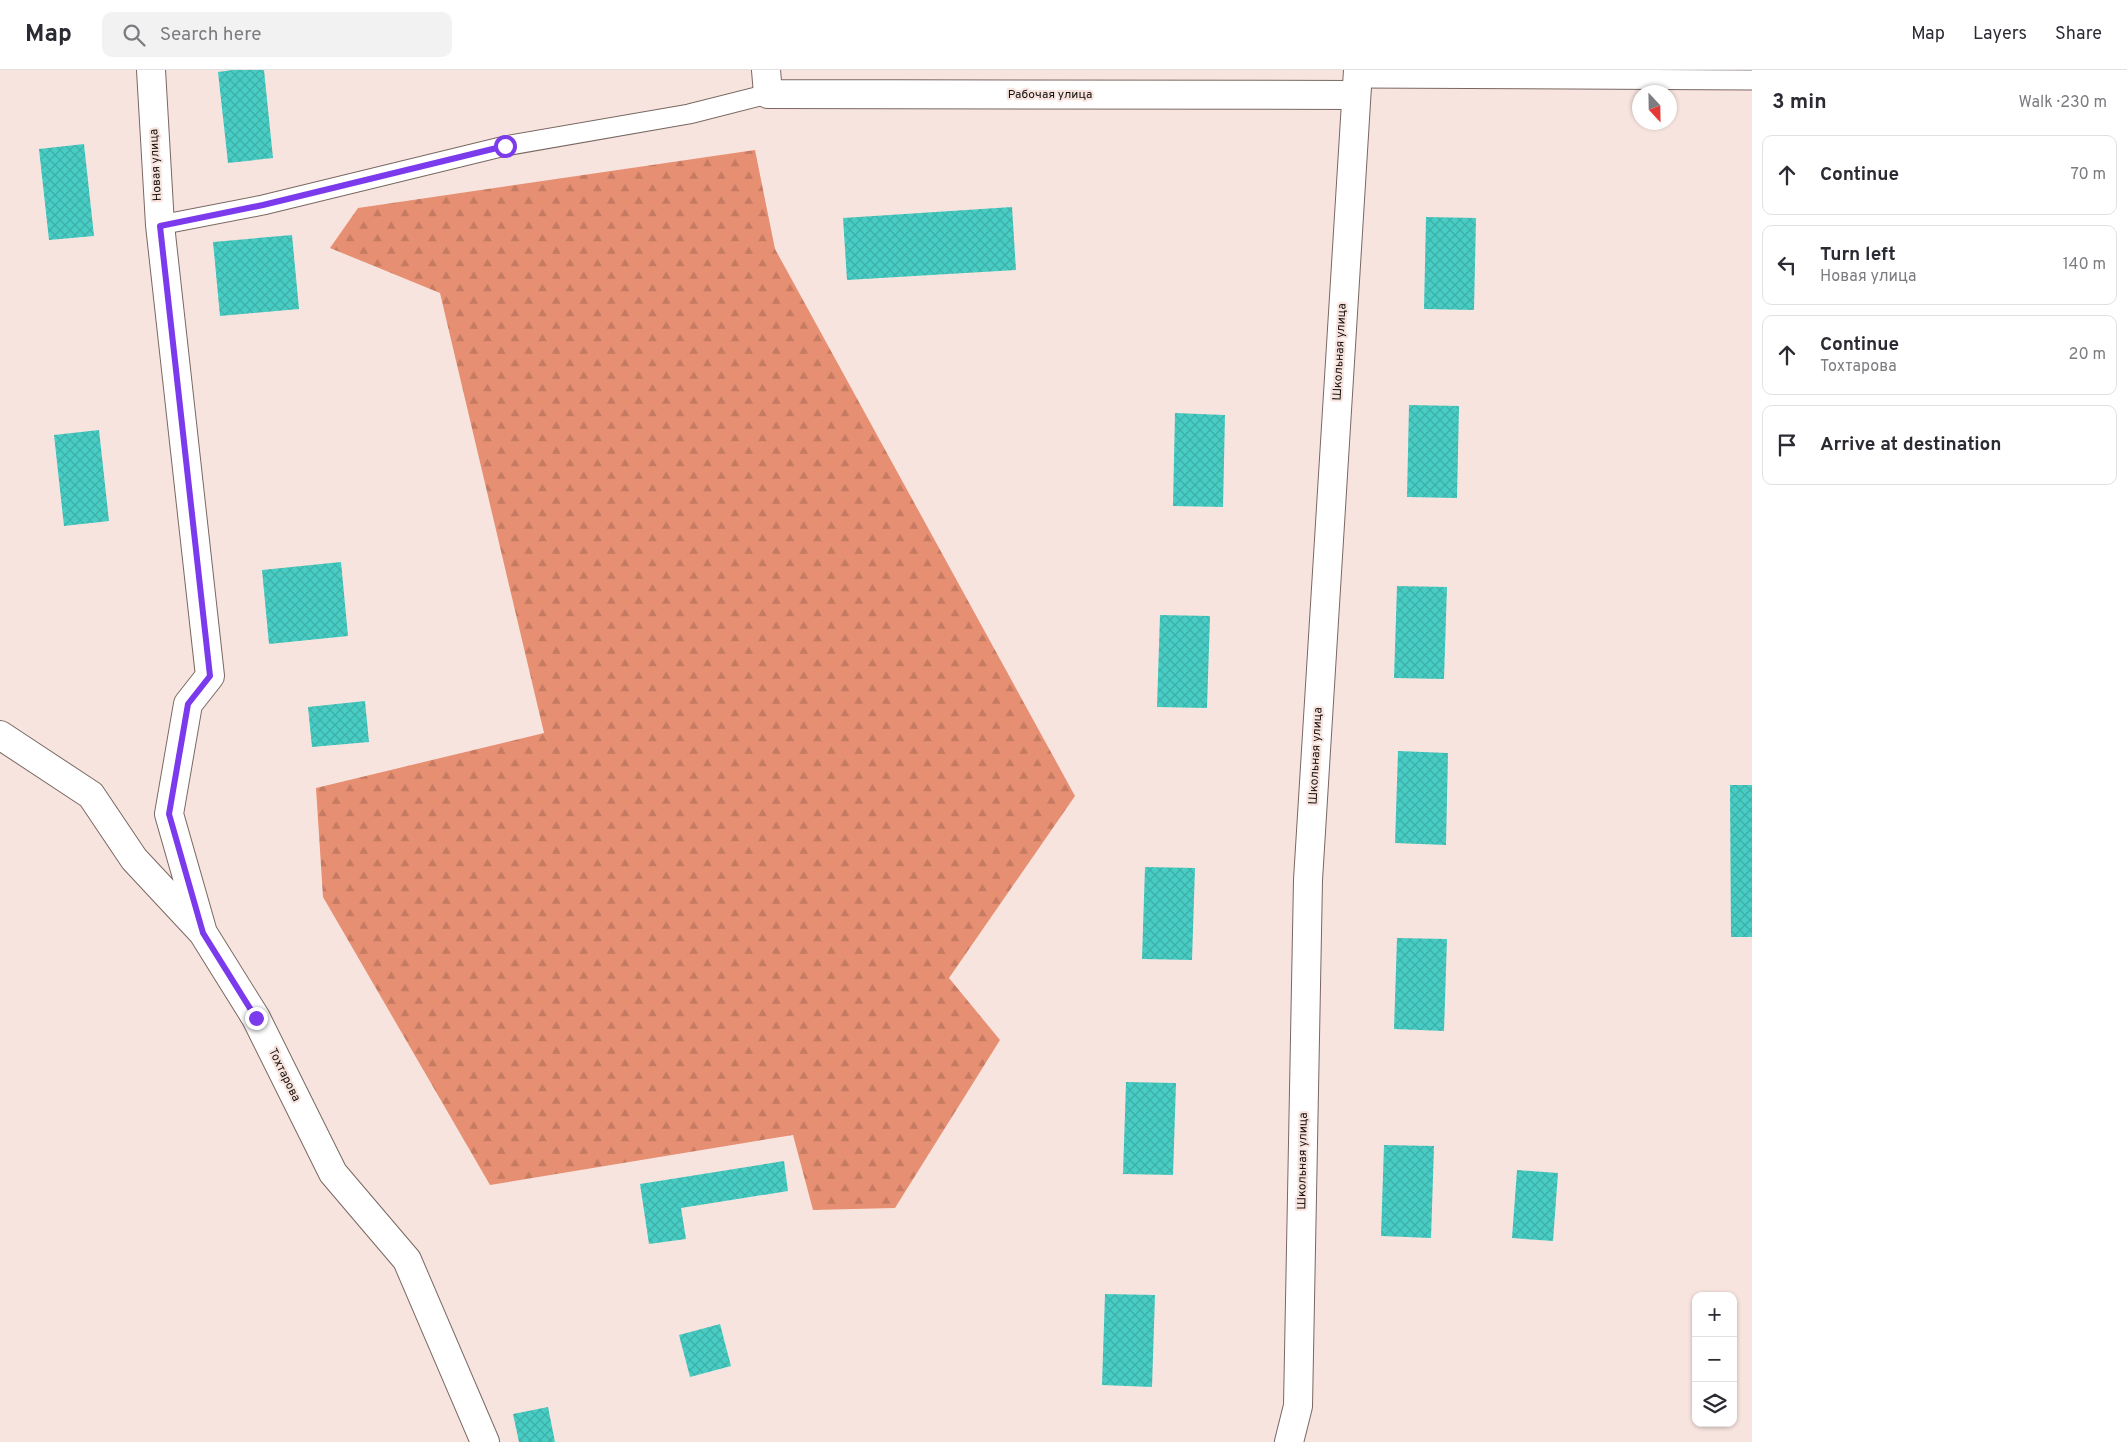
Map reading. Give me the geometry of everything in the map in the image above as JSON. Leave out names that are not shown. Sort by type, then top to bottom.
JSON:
[{"type":"street","name":"Новая улица","points":[[151,70],[160,226],[210,676],[188,704],[169,814],[203,933]]},
{"type":"street","name":"Рабочая улица","points":[[767,82],[1357,81]]},
{"type":"street","name":"Школьная улица","points":[[1289,1442],[1298,1406],[1308,880],[1357,81]]},
{"type":"street","name":"Тохтарова","points":[[0,735],[92,795],[134,859],[203,933],[256,1018],[333,1173],[407,1260],[485,1442]]},
{"type":"lane","points":[[1357,81],[1752,80]]},
{"type":"lane","points":[[160,226],[263,205],[505,146],[689,114],[767,82]]},
{"type":"green space","points":[[755,150],[775,249],[1075,796],[949,978],[1000,1040],[895,1208],[813,1210],[793,1135],[490,1185],[323,897],[316,788],[544,733],[440,293],[330,248],[358,208]]},
{"type":"building","points":[[264,70],[273,158],[228,163],[218,72]]},
{"type":"building","points":[[84,144],[94,236],[49,240],[39,149]]},
{"type":"building","points":[[1012,207],[1016,270],[847,280],[843,218]]},
{"type":"building","points":[[1426,217],[1476,218],[1474,310],[1424,309]]},
{"type":"building","points":[[292,235],[299,309],[220,316],[213,242]]},
{"type":"building","points":[[1409,405],[1459,406],[1457,498],[1407,497]]},
{"type":"building","points":[[1175,413],[1225,415],[1223,507],[1173,506]]},
{"type":"building","points":[[99,430],[109,521],[64,526],[54,435]]},
{"type":"building","points":[[341,562],[348,636],[269,644],[262,570]]},
{"type":"building","points":[[1397,586],[1447,587],[1444,679],[1394,678]]},
{"type":"building","points":[[1160,615],[1210,616],[1207,708],[1157,707]]},
{"type":"building","points":[[365,701],[369,742],[312,747],[308,707]]},
{"type":"building","points":[[1398,751],[1448,753],[1446,845],[1395,843]]},
{"type":"building","points":[[1730,785],[1752,785],[1752,937],[1731,937]]},
{"type":"building","points":[[1145,867],[1195,868],[1192,960],[1142,959]]},
{"type":"building","points":[[1397,938],[1447,939],[1444,1031],[1394,1029]]},
{"type":"building","points":[[1126,1082],[1176,1083],[1173,1175],[1123,1174]]},
{"type":"building","points":[[1384,1145],[1434,1146],[1431,1238],[1381,1236]]},
{"type":"building","points":[[784,1161],[788,1191],[681,1208],[686,1239],[649,1244],[640,1184]]},
{"type":"building","points":[[1517,1170],[1558,1173],[1553,1241],[1512,1238]]},
{"type":"building","points":[[1105,1294],[1155,1295],[1152,1387],[1102,1385]]},
{"type":"building","points":[[720,1324],[731,1366],[690,1377],[679,1335]]},
{"type":"building","points":[[548,1407],[555,1442],[519,1442],[513,1414]]},
{"type":"route","points":[[256,1018],[203,933],[169,814],[188,704],[210,676],[160,226],[263,205],[505,146]]}]
